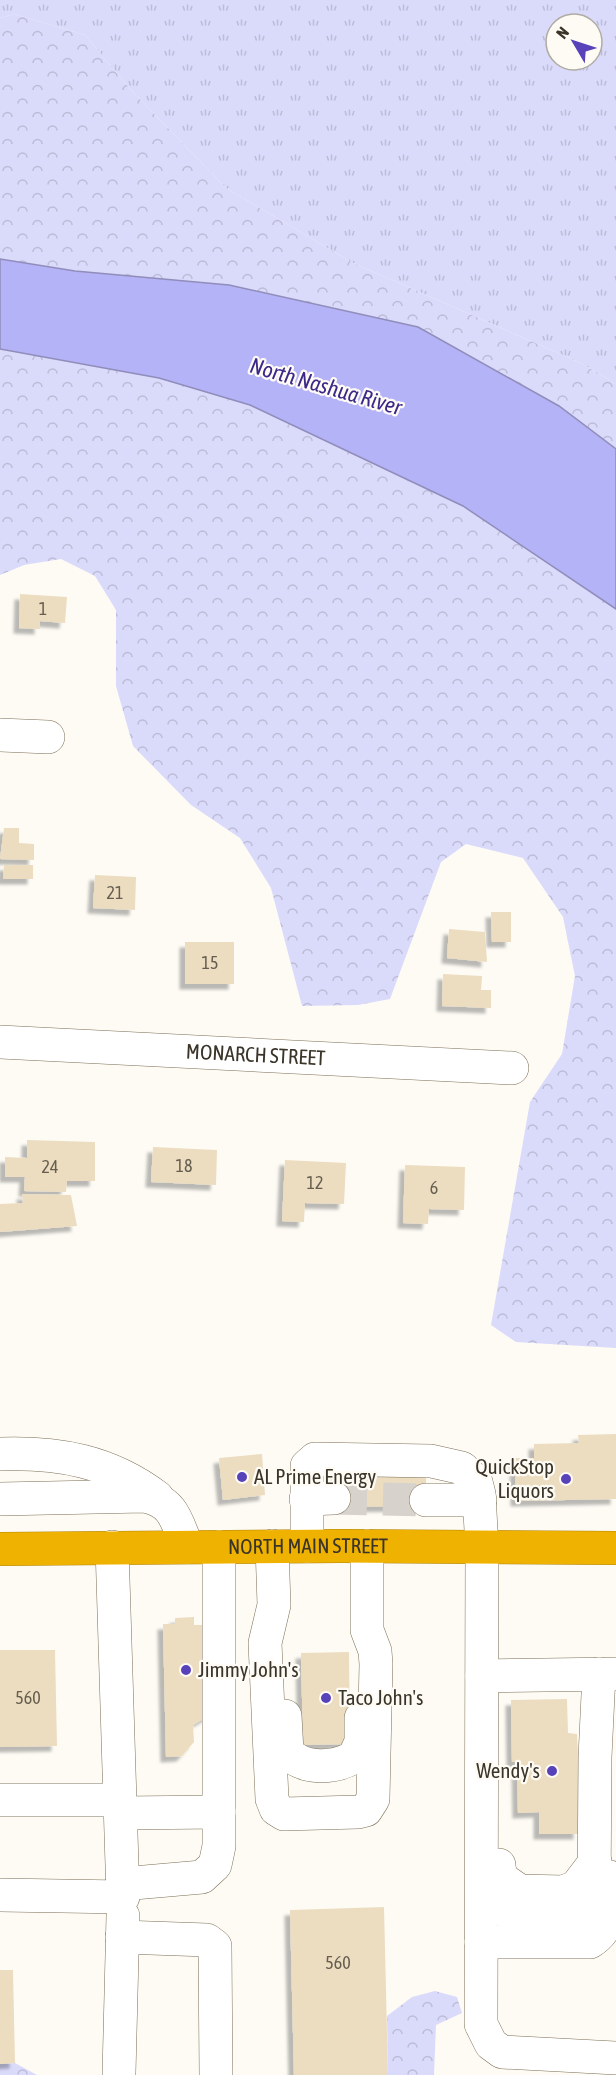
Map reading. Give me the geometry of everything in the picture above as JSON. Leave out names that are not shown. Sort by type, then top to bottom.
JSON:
[{"type":"highway","name":"NORTH MAIN STREET","points":[[0,1549],[219,1546],[616,1548]]},
{"type":"street","points":[[0,735],[48,737]]},
{"type":"street","name":"MONARCH STREET","points":[[0,1042],[512,1068]]},
{"type":"street","points":[[0,1454],[37,1453],[100,1464],[140,1484],[168,1506],[187,1547]]},
{"type":"street","points":[[307,1546],[320,1499],[308,1466],[315,1459],[431,1461],[462,1468],[476,1482],[480,1500],[482,1548],[481,2024],[491,2044],[502,2052],[512,2055],[616,2058]]},
{"type":"street","points":[[0,1499],[144,1496],[159,1498]]},
{"type":"street","points":[[426,1500],[480,1500]]},
{"type":"street","points":[[0,1895],[123,1891],[202,1877],[215,1864],[219,1812],[219,1546]]},
{"type":"street","points":[[272,1546],[272,1616],[265,1643],[272,1799],[276,1809],[284,1814],[358,1812],[366,1810],[373,1799],[375,1651],[367,1630]]},
{"type":"street","points":[[272,1616],[282,1628],[285,1641],[285,1741],[287,1752],[299,1762],[308,1765],[347,1761],[358,1750],[362,1742],[360,1667],[367,1630],[368,1546]]},
{"type":"street","points":[[112,1547],[123,1891],[119,2073]]},
{"type":"street","points":[[482,1676],[608,1674]]},
{"type":"street","points":[[481,1769],[492,1787],[496,1806],[500,1895],[504,1908],[513,1919],[520,1923],[567,1924],[578,1920],[594,1899],[595,1757],[608,1674]]},
{"type":"street","points":[[481,1942],[590,1942],[597,1938],[606,1923],[610,1914],[612,1727],[608,1674]]},
{"type":"street","points":[[0,1800],[219,1812]]},
{"type":"street","points":[[122,1937],[207,1940],[215,1946],[216,2075]]},
{"type":"green space","points":[[0,0],[616,0],[616,384],[581,363],[353,263],[226,188],[130,89],[85,35],[14,14],[0,18]]},
{"type":"green space","points":[[14,14],[85,35],[130,89],[226,188],[353,263],[581,363],[616,384],[616,449],[559,406],[418,327],[229,285],[75,271],[0,259],[0,18]]},
{"type":"green space","points":[[0,349],[159,378],[250,405],[463,506],[616,609],[616,1348],[516,1342],[491,1325],[530,1102],[562,1054],[575,976],[563,917],[523,858],[466,844],[441,862],[390,999],[358,1005],[302,1006],[271,888],[240,838],[191,805],[133,746],[116,686],[116,610],[95,576],[61,559],[24,565],[0,575]]},
{"type":"green space","points":[[435,1991],[457,1997],[462,2013],[436,2025],[434,2075],[388,2075],[387,2016],[412,1997]]},
{"type":"green space","points":[[15,2063],[37,2075],[0,2075],[0,2064]]},
{"type":"water","name":"North Nashua River","points":[[0,259],[75,271],[229,285],[418,327],[559,406],[616,449],[616,609],[463,506],[250,405],[159,378],[0,349]]},
{"type":"building","points":[[20,594],[67,597],[65,623],[40,621],[40,629],[19,628]]},
{"type":"building","points":[[4,828],[19,828],[19,843],[34,844],[34,860],[0,859]]},
{"type":"building","points":[[4,865],[33,865],[33,879],[3,879]]},
{"type":"building","points":[[95,875],[136,877],[135,910],[93,908]]},
{"type":"building","points":[[491,912],[511,912],[511,942],[492,942]]},
{"type":"building","points":[[449,929],[485,932],[487,962],[447,958]]},
{"type":"building","points":[[185,942],[234,942],[234,984],[185,984]]},
{"type":"building","points":[[443,974],[482,976],[481,990],[491,990],[491,1008],[442,1006]]},
{"type":"building","points":[[27,1140],[95,1142],[95,1181],[67,1181],[66,1192],[24,1191],[25,1177],[5,1177],[5,1157],[27,1158]]},
{"type":"building","points":[[153,1147],[217,1150],[216,1185],[151,1182]]},
{"type":"building","points":[[285,1160],[346,1163],[344,1204],[305,1203],[304,1222],[282,1221]]},
{"type":"building","points":[[405,1165],[465,1167],[464,1210],[429,1209],[428,1224],[403,1223]]},
{"type":"building","points":[[22,1194],[71,1195],[77,1226],[0,1232],[0,1204],[23,1203]]},
{"type":"building","name":"QuickStop Liquors","points":[[616,1434],[616,1499],[516,1501],[515,1458],[534,1458],[534,1444],[579,1443],[578,1435]]},
{"type":"building","name":"AL Prime Energy","points":[[262,1454],[265,1495],[223,1500],[219,1458]]},
{"type":"building","name":"AL Prime Energy","points":[[426,1464],[426,1506],[334,1507],[334,1466]]},
{"type":"building","name":"Jimmy John's","points":[[194,1617],[194,1625],[207,1625],[210,1715],[193,1725],[194,1742],[182,1756],[166,1757],[163,1624],[175,1624],[175,1618]]},
{"type":"building","points":[[0,1650],[55,1650],[57,1746],[0,1747]]},
{"type":"building","name":"Taco John's","points":[[349,1652],[350,1744],[303,1745],[301,1653]]},
{"type":"building","name":"Wendy's","points":[[567,1699],[568,1733],[577,1734],[578,1757],[587,1757],[587,1780],[578,1781],[579,1834],[539,1834],[539,1812],[518,1813],[517,1762],[512,1762],[511,1700]]},
{"type":"building","points":[[384,1907],[388,2075],[294,2075],[290,1910]]},
{"type":"building","points":[[0,1970],[13,1970],[15,2063],[0,2064]]},
{"type":"tunnel","points":[[334,1498],[426,1500]]},
{"type":"place","name":"AL Prime Energy","points":[[242,1477]]},
{"type":"place","name":"QuickStop Liquors","points":[[566,1479]]},
{"type":"place","name":"Jimmy John's","points":[[186,1670]]},
{"type":"place","name":"Taco John's","points":[[326,1698]]},
{"type":"place","name":"Wendy's","points":[[552,1771]]}]
